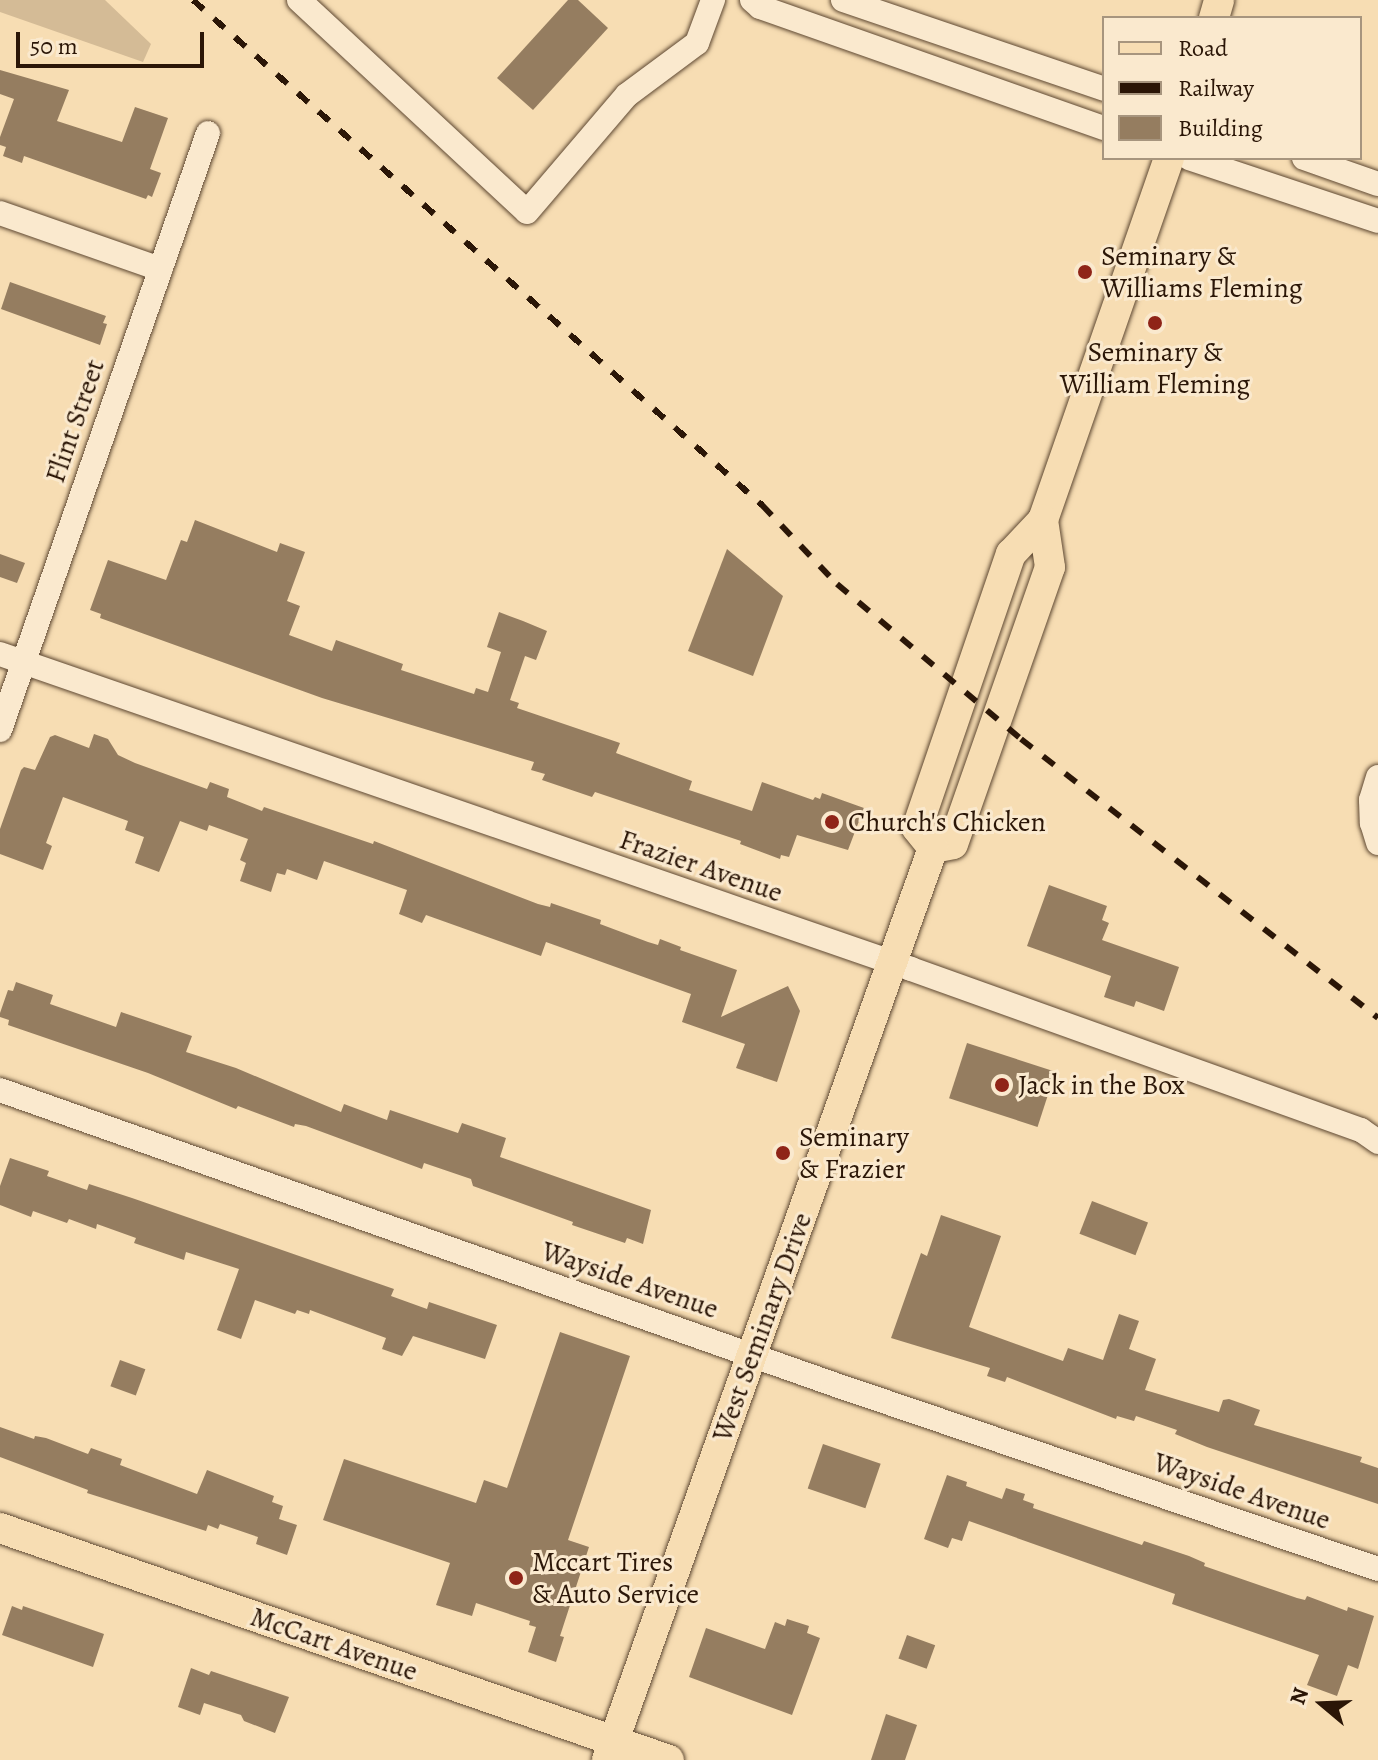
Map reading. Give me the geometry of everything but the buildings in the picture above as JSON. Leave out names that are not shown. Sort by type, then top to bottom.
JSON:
[{"type":"main road","points":[[1043,520],[1050,567],[953,844],[933,848],[917,828],[1011,554],[1043,520],[1168,160]]},
{"type":"main road","name":"West Seminary Drive","points":[[611,1751],[933,848]]},
{"type":"main road","name":"McCart Avenue","points":[[0,1528],[611,1751],[669,1760]]},
{"type":"street","points":[[299,0],[527,212],[627,95],[697,43],[713,0]]},
{"type":"street","points":[[752,0],[760,7],[1102,127]]},
{"type":"street","points":[[843,0],[1102,88]]},
{"type":"street","points":[[1007,94],[1018,60]]},
{"type":"street","name":"Flint Street","points":[[0,730],[208,133]]},
{"type":"street","points":[[1195,160],[1378,221]]},
{"type":"street","points":[[1310,160],[1378,184]]},
{"type":"street","points":[[0,213],[160,269]]},
{"type":"street","name":"Frazier Avenue","points":[[0,654],[892,963],[1361,1130],[1378,1142]]},
{"type":"street","points":[[1378,777],[1371,800],[1372,823],[1378,843]]},
{"type":"street","name":"Wayside Avenue","points":[[0,1090],[751,1354],[1378,1569]]},
{"type":"shaded area","points":[[0,0],[105,0],[151,44],[143,62],[0,12]]},
{"type":"railway","points":[[193,0],[762,505],[837,584],[1021,739],[1378,1018]]},
{"type":"place","name":"Seminary & Williams Fleming","points":[[1085,272]]},
{"type":"place","name":"Seminary & William Fleming","points":[[1155,323]]},
{"type":"place","name":"Church's Chicken","points":[[832,822]]},
{"type":"place","name":"Jack in the Box","points":[[1002,1085]]},
{"type":"place","name":"Seminary & Frazier","points":[[783,1153]]},
{"type":"place","name":"Mccart Tires & Auto Service","points":[[516,1578]]}]
